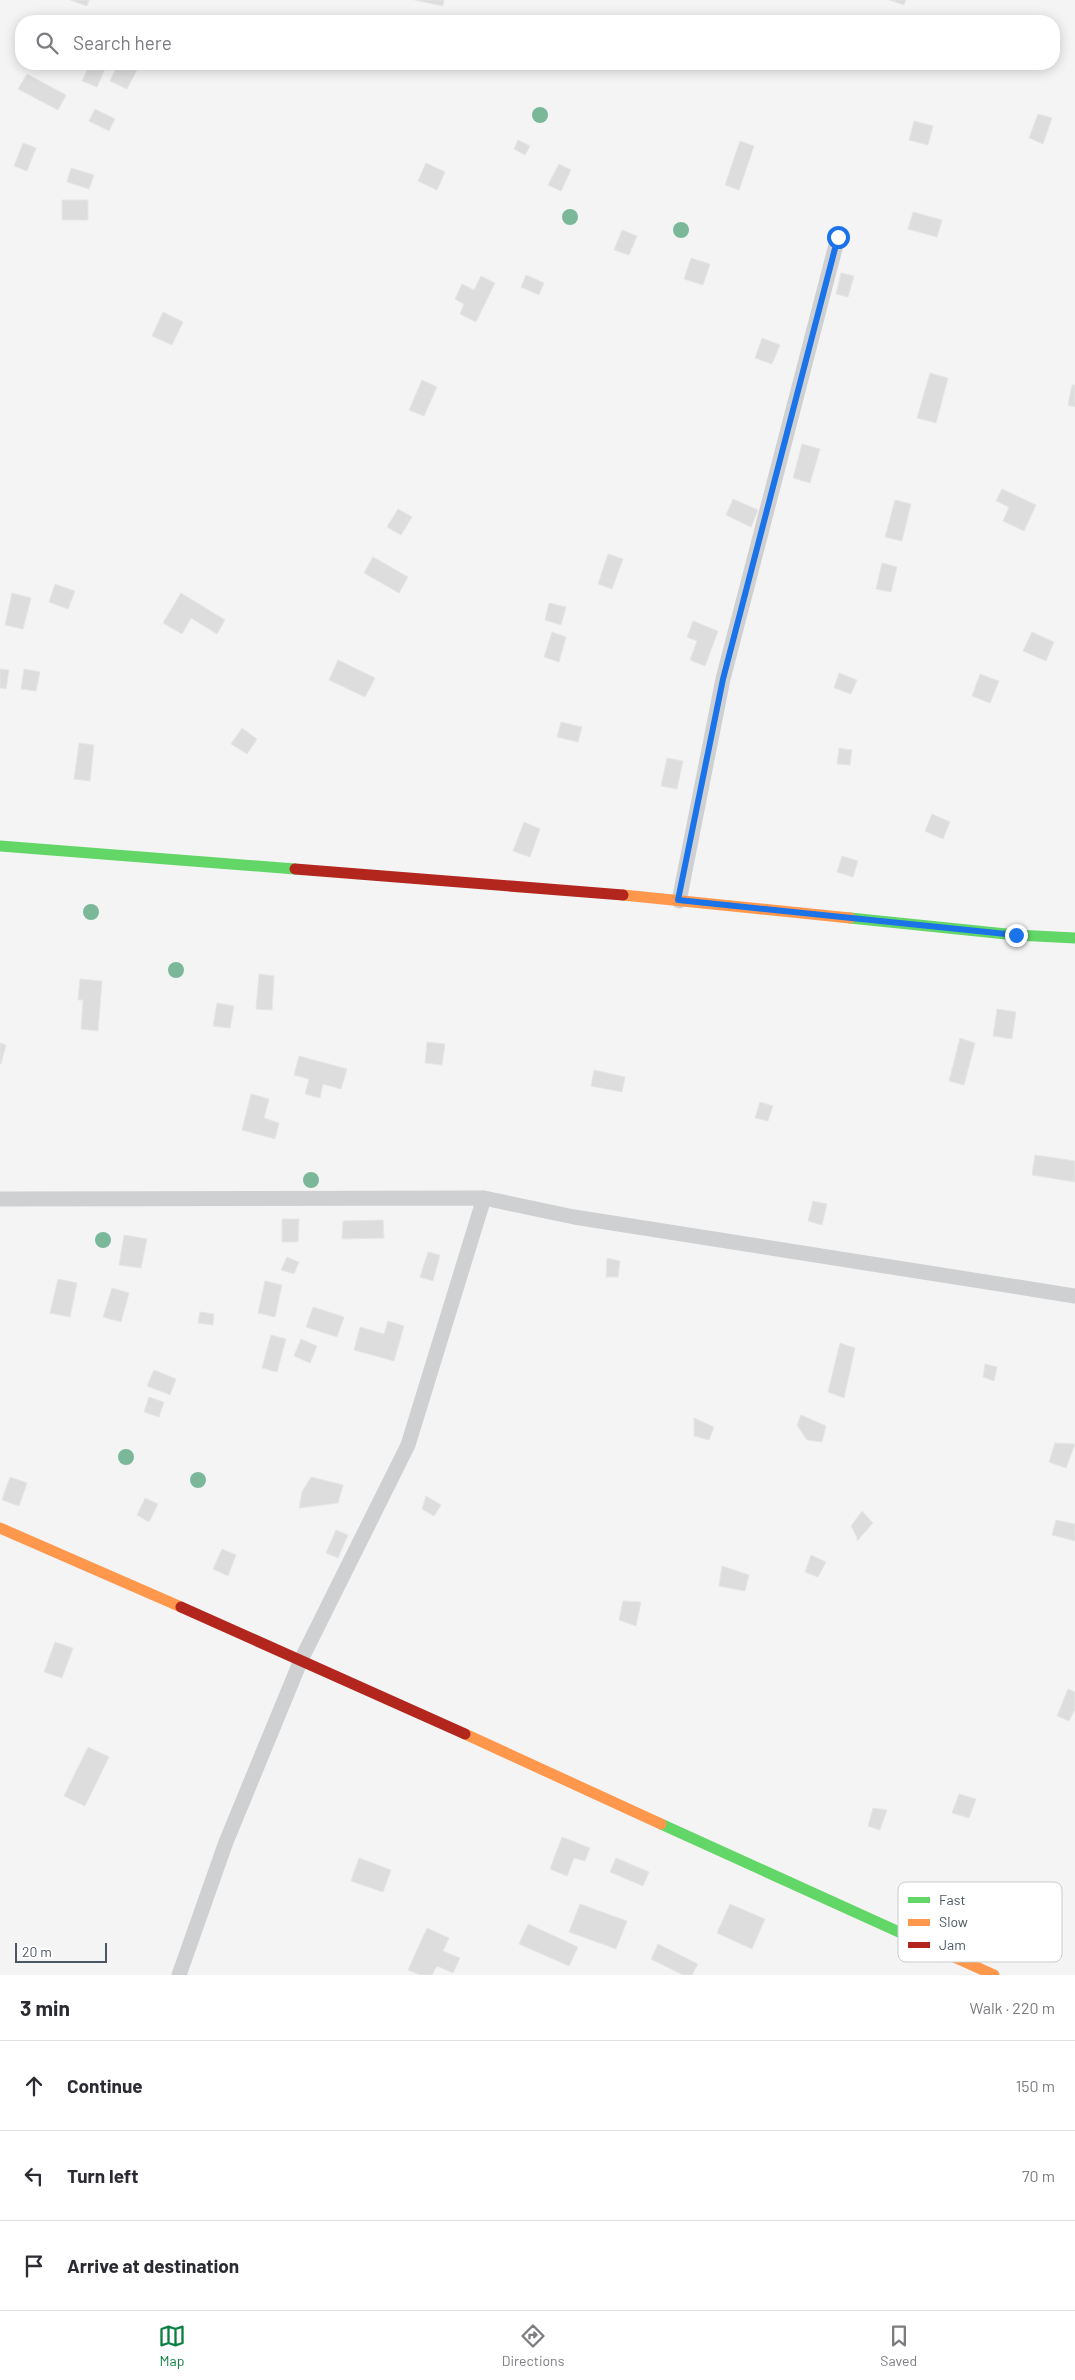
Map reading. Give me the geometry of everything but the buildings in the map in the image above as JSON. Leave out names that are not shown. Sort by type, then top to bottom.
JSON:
[{"type":"street","points":[[0,846],[604,893],[1016,935],[1075,938]]},
{"type":"street","points":[[0,1528],[301,1660],[898,1931]]},
{"type":"street","points":[[965,1962],[994,1975]]},
{"type":"lane","points":[[678,900],[723,679],[838,237]]},
{"type":"lane","points":[[179,1975],[226,1842],[301,1660],[408,1445],[484,1198]]},
{"type":"lane","points":[[0,1199],[484,1198],[574,1217],[1075,1296]]},
{"type":"traffic: fast","points":[[0,846],[295,869]]},
{"type":"traffic: fast","points":[[850,918],[1016,935],[1075,938]]},
{"type":"traffic: fast","points":[[661,1824],[898,1932]]},
{"type":"traffic: slow","points":[[623,895],[850,918]]},
{"type":"traffic: slow","points":[[0,1528],[181,1607]]},
{"type":"traffic: slow","points":[[465,1734],[661,1824]]},
{"type":"traffic: slow","points":[[965,1962],[994,1975]]},
{"type":"traffic: jam","points":[[295,869],[623,895]]},
{"type":"traffic: jam","points":[[181,1607],[465,1734]]},
{"type":"route","points":[[838,237],[723,679],[678,900],[1016,935]]}]
